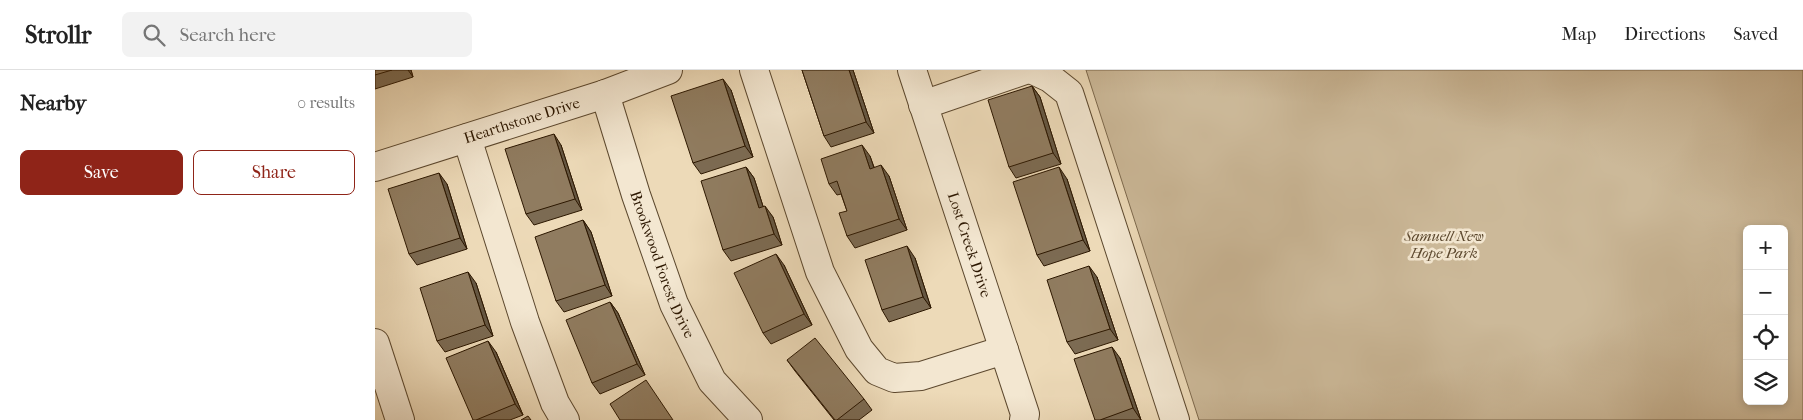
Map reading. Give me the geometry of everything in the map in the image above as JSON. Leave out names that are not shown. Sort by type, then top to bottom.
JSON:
[{"type":"street","name":"Hearthstone Drive","points":[[375,167],[605,94],[668,70]]},
{"type":"street","points":[[754,70],[820,272],[859,349],[877,370],[894,378],[921,376],[1004,350]]},
{"type":"street","name":"Lost Creek Drive","points":[[912,70],[1025,414],[1024,420]]},
{"type":"street","points":[[923,105],[1025,70]]},
{"type":"street","points":[[1033,70],[1050,78],[1069,93],[1175,420]]},
{"type":"street","name":"Brookwood Forest Drive","points":[[605,94],[635,195],[674,304],[712,381],[748,420]]},
{"type":"street","points":[[467,138],[525,322],[555,403],[565,420]]},
{"type":"street","points":[[375,343],[400,420]]},
{"type":"green space","name":"Samuell New Hope Park","points":[[1086,70],[1803,70],[1803,420],[1199,420]]},
{"type":"building","points":[[375,70],[392,70],[375,75]]},
{"type":"building","points":[[802,70],[849,70],[866,122],[824,136]]},
{"type":"building","points":[[723,79],[745,146],[693,163],[671,96]]},
{"type":"building","points":[[1032,86],[1053,153],[1009,167],[988,100]]},
{"type":"building","points":[[554,134],[575,199],[526,214],[505,149]]},
{"type":"building","points":[[862,145],[870,169],[881,165],[899,219],[847,236],[839,213],[847,211],[837,181],[829,184],[821,159]]},
{"type":"building","points":[[746,167],[759,208],[765,206],[774,234],[723,250],[701,181]]},
{"type":"building","points":[[1059,167],[1083,240],[1037,255],[1013,182]]},
{"type":"building","points":[[439,173],[460,238],[409,254],[388,189]]},
{"type":"building","points":[[583,220],[605,285],[556,301],[535,237]]},
{"type":"building","points":[[907,246],[923,297],[882,310],[865,260]]},
{"type":"building","points":[[776,254],[804,314],[763,333],[734,273]]},
{"type":"building","points":[[1089,266],[1110,329],[1067,342],[1047,280]]},
{"type":"building","points":[[468,272],[485,325],[437,341],[420,288]]},
{"type":"building","points":[[610,302],[637,364],[592,383],[566,320]]},
{"type":"building","points":[[815,338],[864,399],[837,420],[835,420],[787,360]]},
{"type":"building","points":[[488,341],[515,404],[473,420],[446,358]]},
{"type":"building","points":[[1112,347],[1133,408],[1100,420],[1095,420],[1074,359]]},
{"type":"building","points":[[646,380],[673,420],[620,420],[610,404]]},
{"type":"building","points":[[528,416],[531,420],[521,420]]}]
